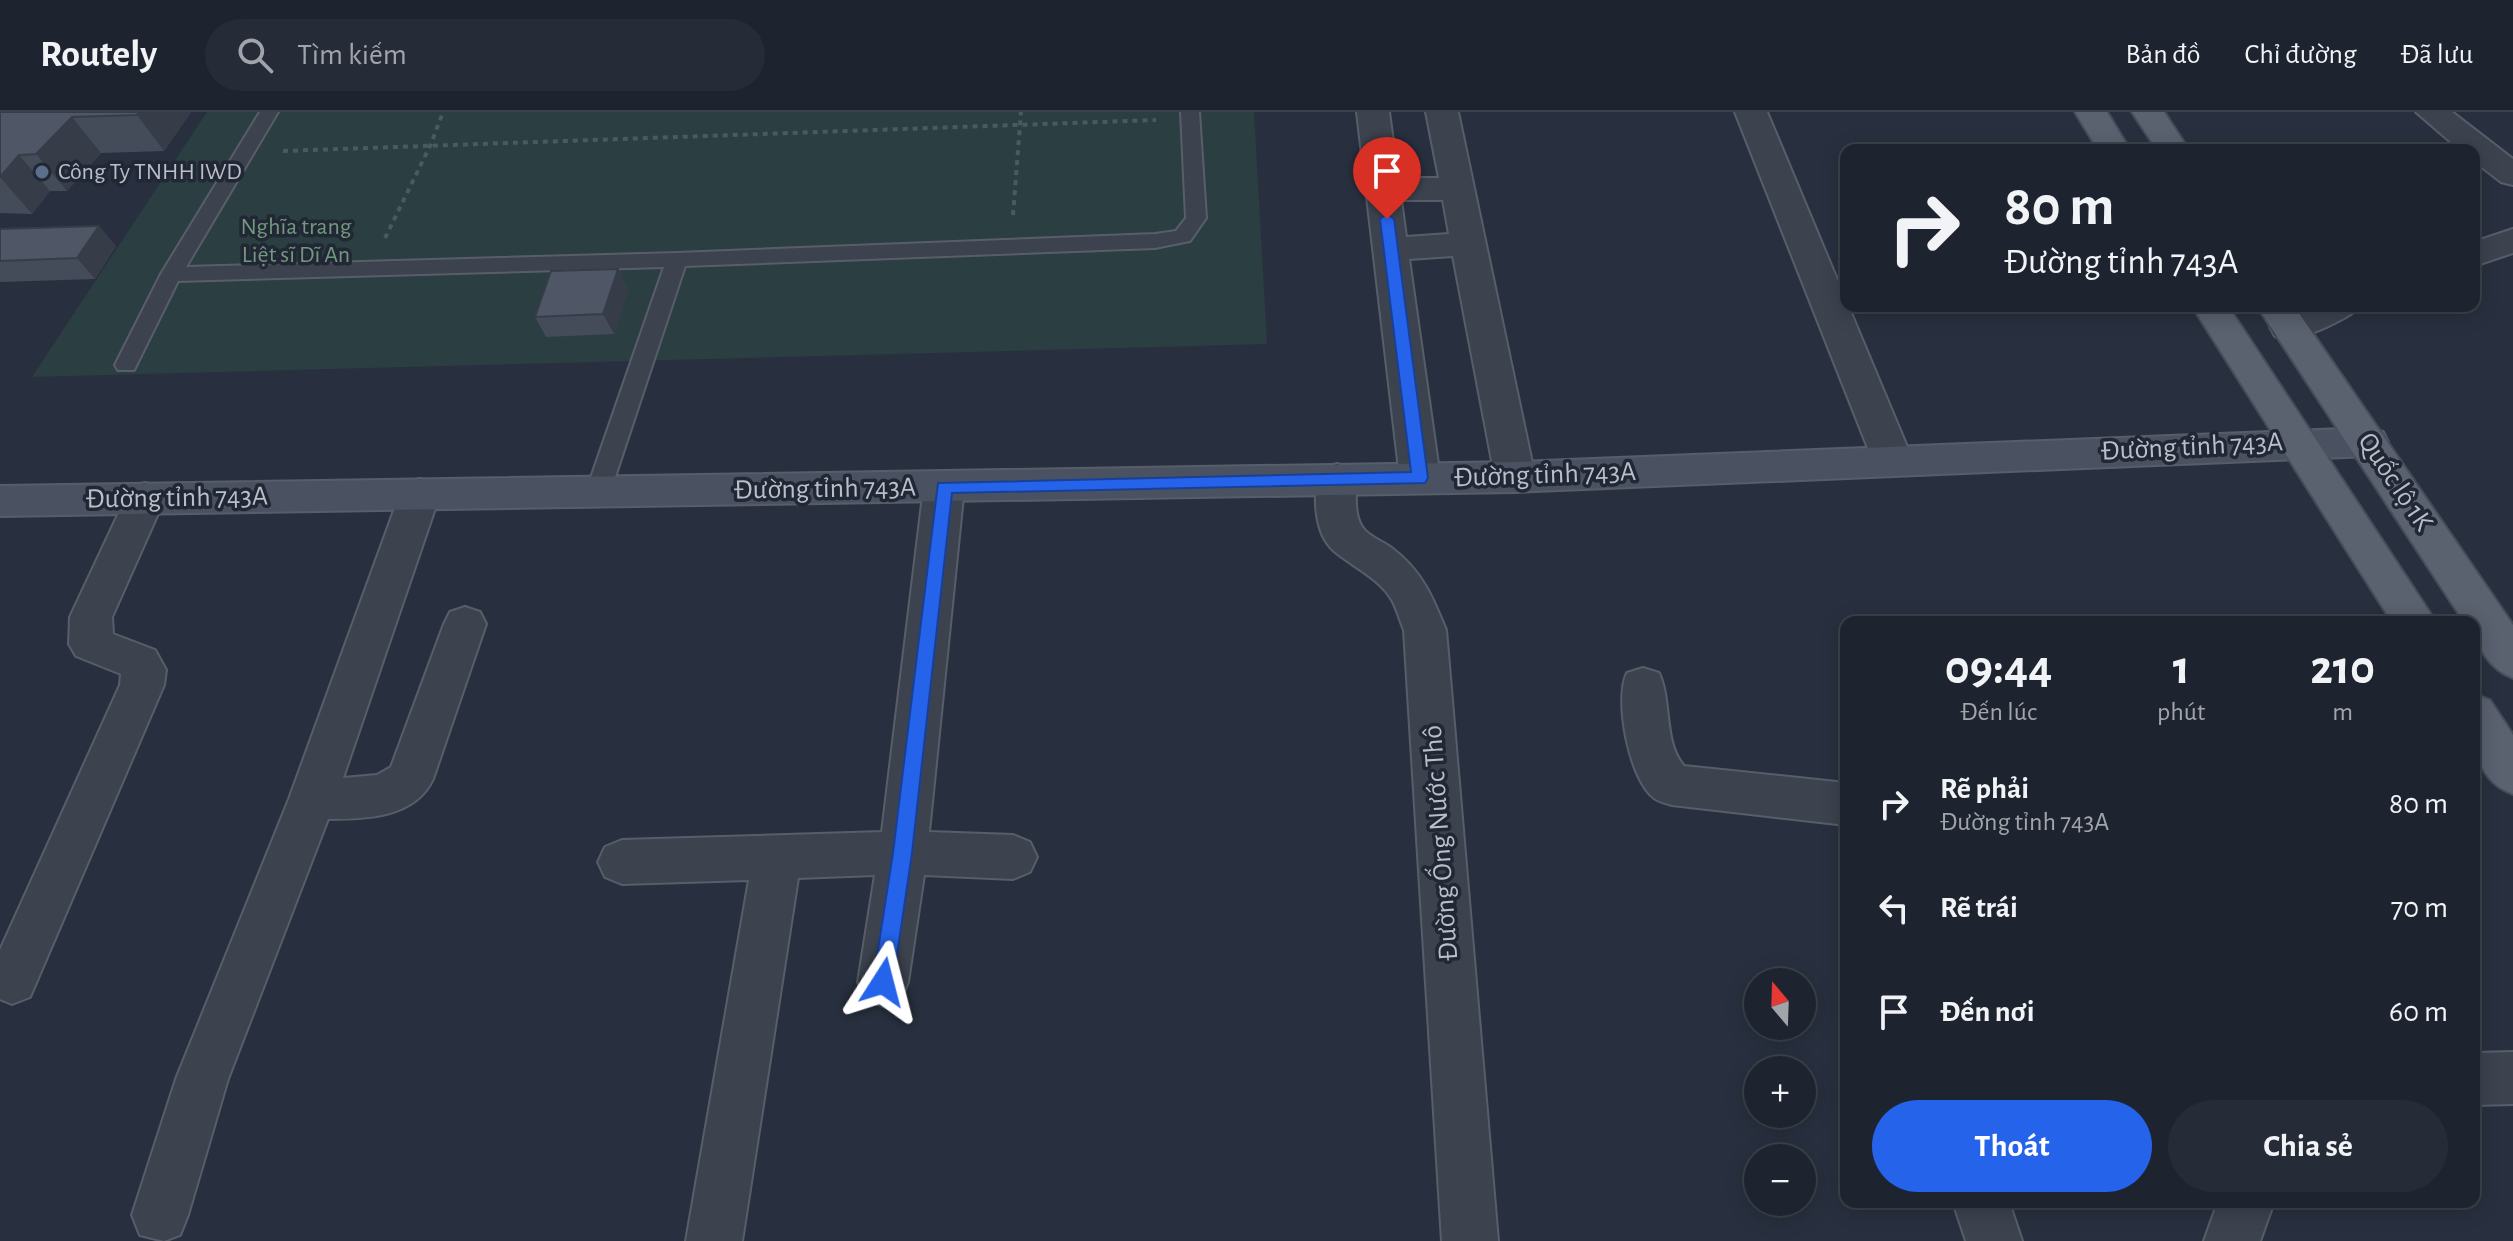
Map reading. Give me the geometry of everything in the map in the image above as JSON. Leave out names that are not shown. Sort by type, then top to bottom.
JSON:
[{"type":"main road","points":[[2091,112],[2110,144]]},
{"type":"main road","points":[[2148,112],[2169,144]]},
{"type":"main road","name":"Quốc lộ 1K","points":[[2214,312],[2411,616]]},
{"type":"main road","points":[[2240,355],[2282,316]]},
{"type":"main road","name":"Quốc lộ 1K","points":[[2282,316],[2513,660]]},
{"type":"main road","name":"Đường tỉnh 743A","points":[[0,501],[1515,477],[2300,442],[2369,442]]},
{"type":"main road","points":[[2480,722],[2513,774]]},
{"type":"street","points":[[1373,112],[1420,478]]},
{"type":"street","points":[[1442,112],[1515,477]]},
{"type":"street","points":[[1751,112],[1893,461]]},
{"type":"street","points":[[2432,112],[2473,144]]},
{"type":"street","points":[[2480,149],[2513,175]]},
{"type":"street","points":[[1383,189],[1457,189]]},
{"type":"street","points":[[2480,253],[2513,240]]},
{"type":"street","points":[[1391,249],[1469,244]]},
{"type":"street","points":[[2282,316],[2306,312]]},
{"type":"street","name":"Đường Ống Nước Thô","points":[[1337,479],[1336,510],[1346,538],[1380,561],[1409,590],[1425,630],[1470,1241]]},
{"type":"street","points":[[883,982],[903,853],[944,487]]},
{"type":"street","points":[[160,1215],[202,1079],[312,799],[420,494]]},
{"type":"street","points":[[12,980],[142,685],[144,670],[140,663],[91,644],[91,617],[145,498]]},
{"type":"street","points":[[312,799],[385,795],[399,791],[410,779],[465,624]]},
{"type":"street","points":[[1643,686],[1656,762],[1662,775],[1672,785],[1840,803]]},
{"type":"street","points":[[622,862],[903,853],[1013,857]]},
{"type":"street","points":[[714,1241],[777,857]]},
{"type":"street","points":[[2480,1079],[2513,1078]]},
{"type":"street","points":[[1983,1208],[1994,1241]]},
{"type":"street","points":[[2232,1241],[2244,1208]]},
{"type":"lane","points":[[126,365],[171,274],[269,112]]},
{"type":"lane","points":[[171,274],[677,260],[1155,241],[1183,236],[1196,218],[1190,115]]},
{"type":"lane","points":[[598,492],[677,260]]},
{"type":"path","points":[[370,268],[431,144],[443,112]]},
{"type":"path","points":[[1011,248],[1021,112]]},
{"type":"path","points":[[246,153],[431,144],[1020,126],[1190,115]]},
{"type":"green space","name":"Nghĩa trang Liệt sĩ Dĩ An","points":[[207,112],[1254,112],[1267,344],[32,377]]},
{"type":"building","points":[[0,112],[139,112],[137,115],[72,117],[36,154],[19,155],[0,177]]},
{"type":"building","points":[[99,226],[77,258],[0,261],[0,229]]},
{"type":"building","points":[[618,269],[603,314],[535,317],[551,271]]},
{"type":"place","name":"Công Ty TNHH IWD","points":[[42,172]]},
{"type":"route","points":[[883,982],[903,853],[944,487],[1420,478],[1387,219]]}]
